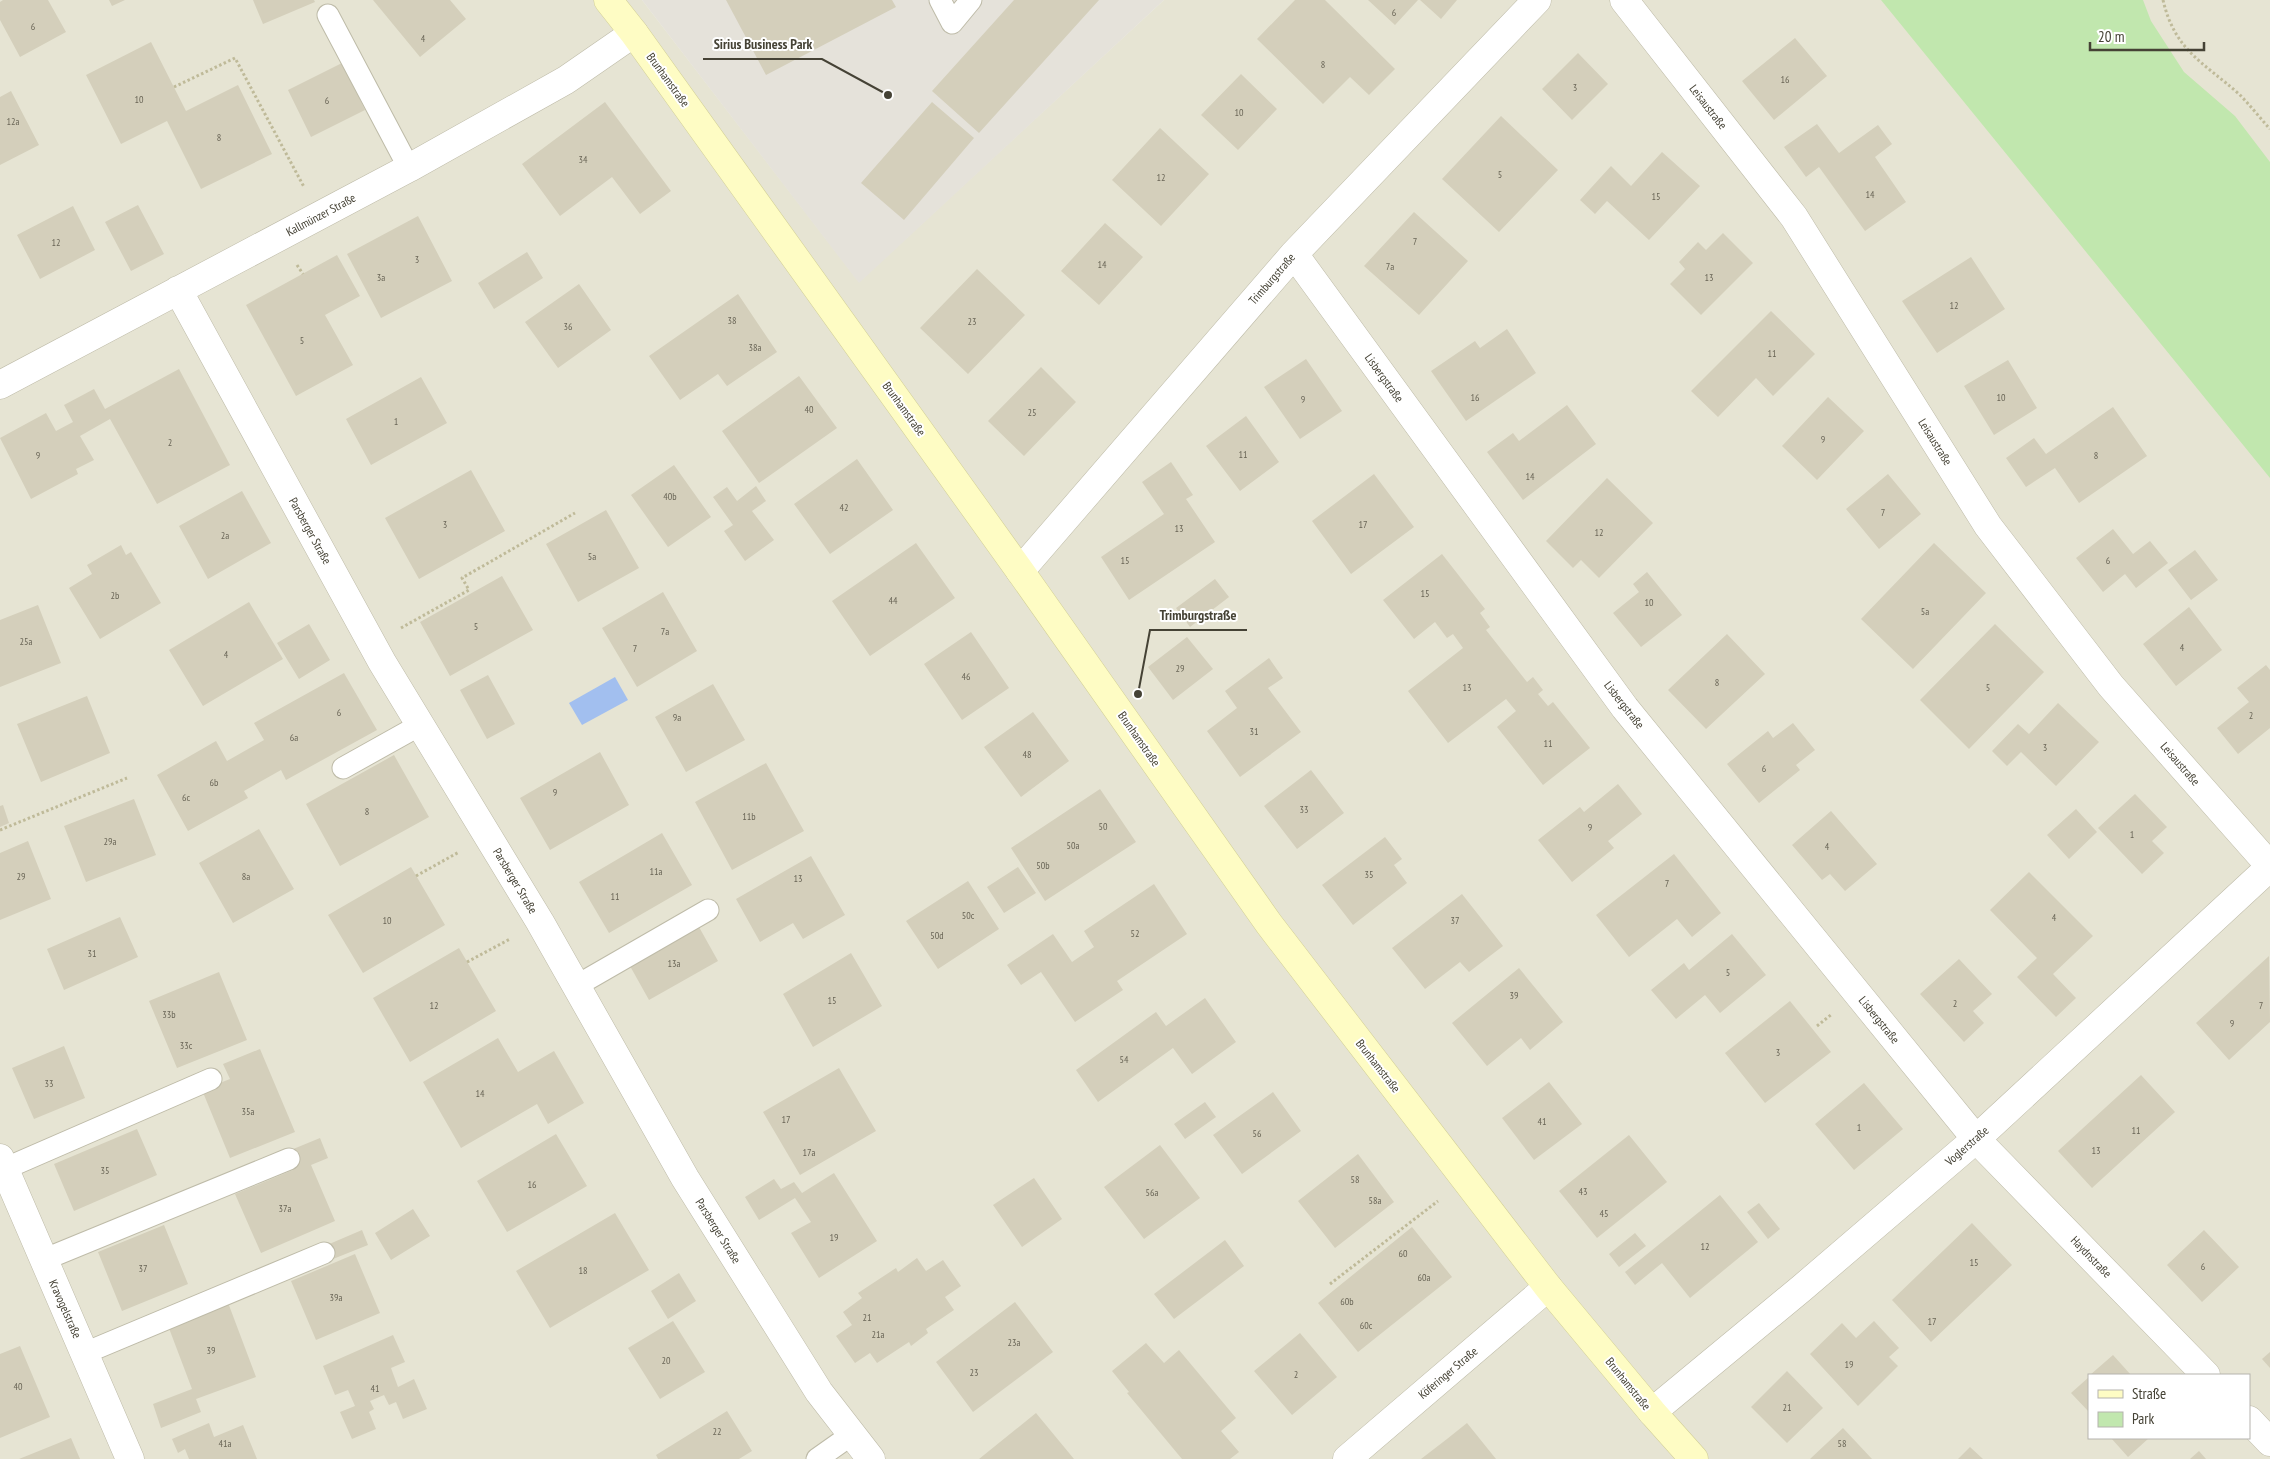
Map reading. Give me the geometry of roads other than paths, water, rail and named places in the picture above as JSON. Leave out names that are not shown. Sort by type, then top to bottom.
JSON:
[{"type":"street","name":"Brunhamstraße","points":[[608,0],[634,33],[1020,571],[1269,924],[1548,1286],[1652,1412],[1694,1459]]},
{"type":"street","name":"Trimburgstraße","points":[[1020,571],[1294,254],[1537,0]]},
{"type":"street","name":"Leisaustraße","points":[[1624,0],[1794,217],[1988,526],[2111,686],[2270,867]]},
{"type":"street","name":"Kallmünzer Straße","points":[[0,385],[409,168],[566,80],[634,33]]},
{"type":"street","name":"Lisbergstraße","points":[[1294,254],[1625,708],[1976,1139]]},
{"type":"street","name":"Parsberger Straße","points":[[178,290],[372,644],[540,922],[685,1178],[818,1392],[871,1459]]},
{"type":"street","name":"Voglerstraße","points":[[1652,1412],[1802,1288],[1976,1139],[2270,867]]},
{"type":"street","name":"Haydnstraße","points":[[1976,1139],[2205,1374]]},
{"type":"street","name":"Kravogelstraße","points":[[2,1164],[130,1459]]},
{"type":"street","name":"Köferinger Straße","points":[[1348,1459],[1548,1286]]},
{"type":"street","points":[[2250,1421],[2270,1442]]},
{"type":"lane","points":[[940,0],[952,22],[971,0]]},
{"type":"lane","points":[[328,14],[409,168]]},
{"type":"lane","points":[[342,768],[420,725]]},
{"type":"lane","points":[[576,986],[708,910]]},
{"type":"lane","points":[[2,1164],[211,1079]]},
{"type":"lane","points":[[43,1260],[289,1159]]},
{"type":"lane","points":[[85,1353],[324,1253]]},
{"type":"lane","points":[[817,1459],[851,1435]]},
{"type":"water","points":[[615,677],[628,700],[582,725],[569,703]]},
{"type":"place","name":"Sirius Business Park","points":[[888,95]]},
{"type":"place","name":"Trimburgstraße","points":[[1138,694]]}]
